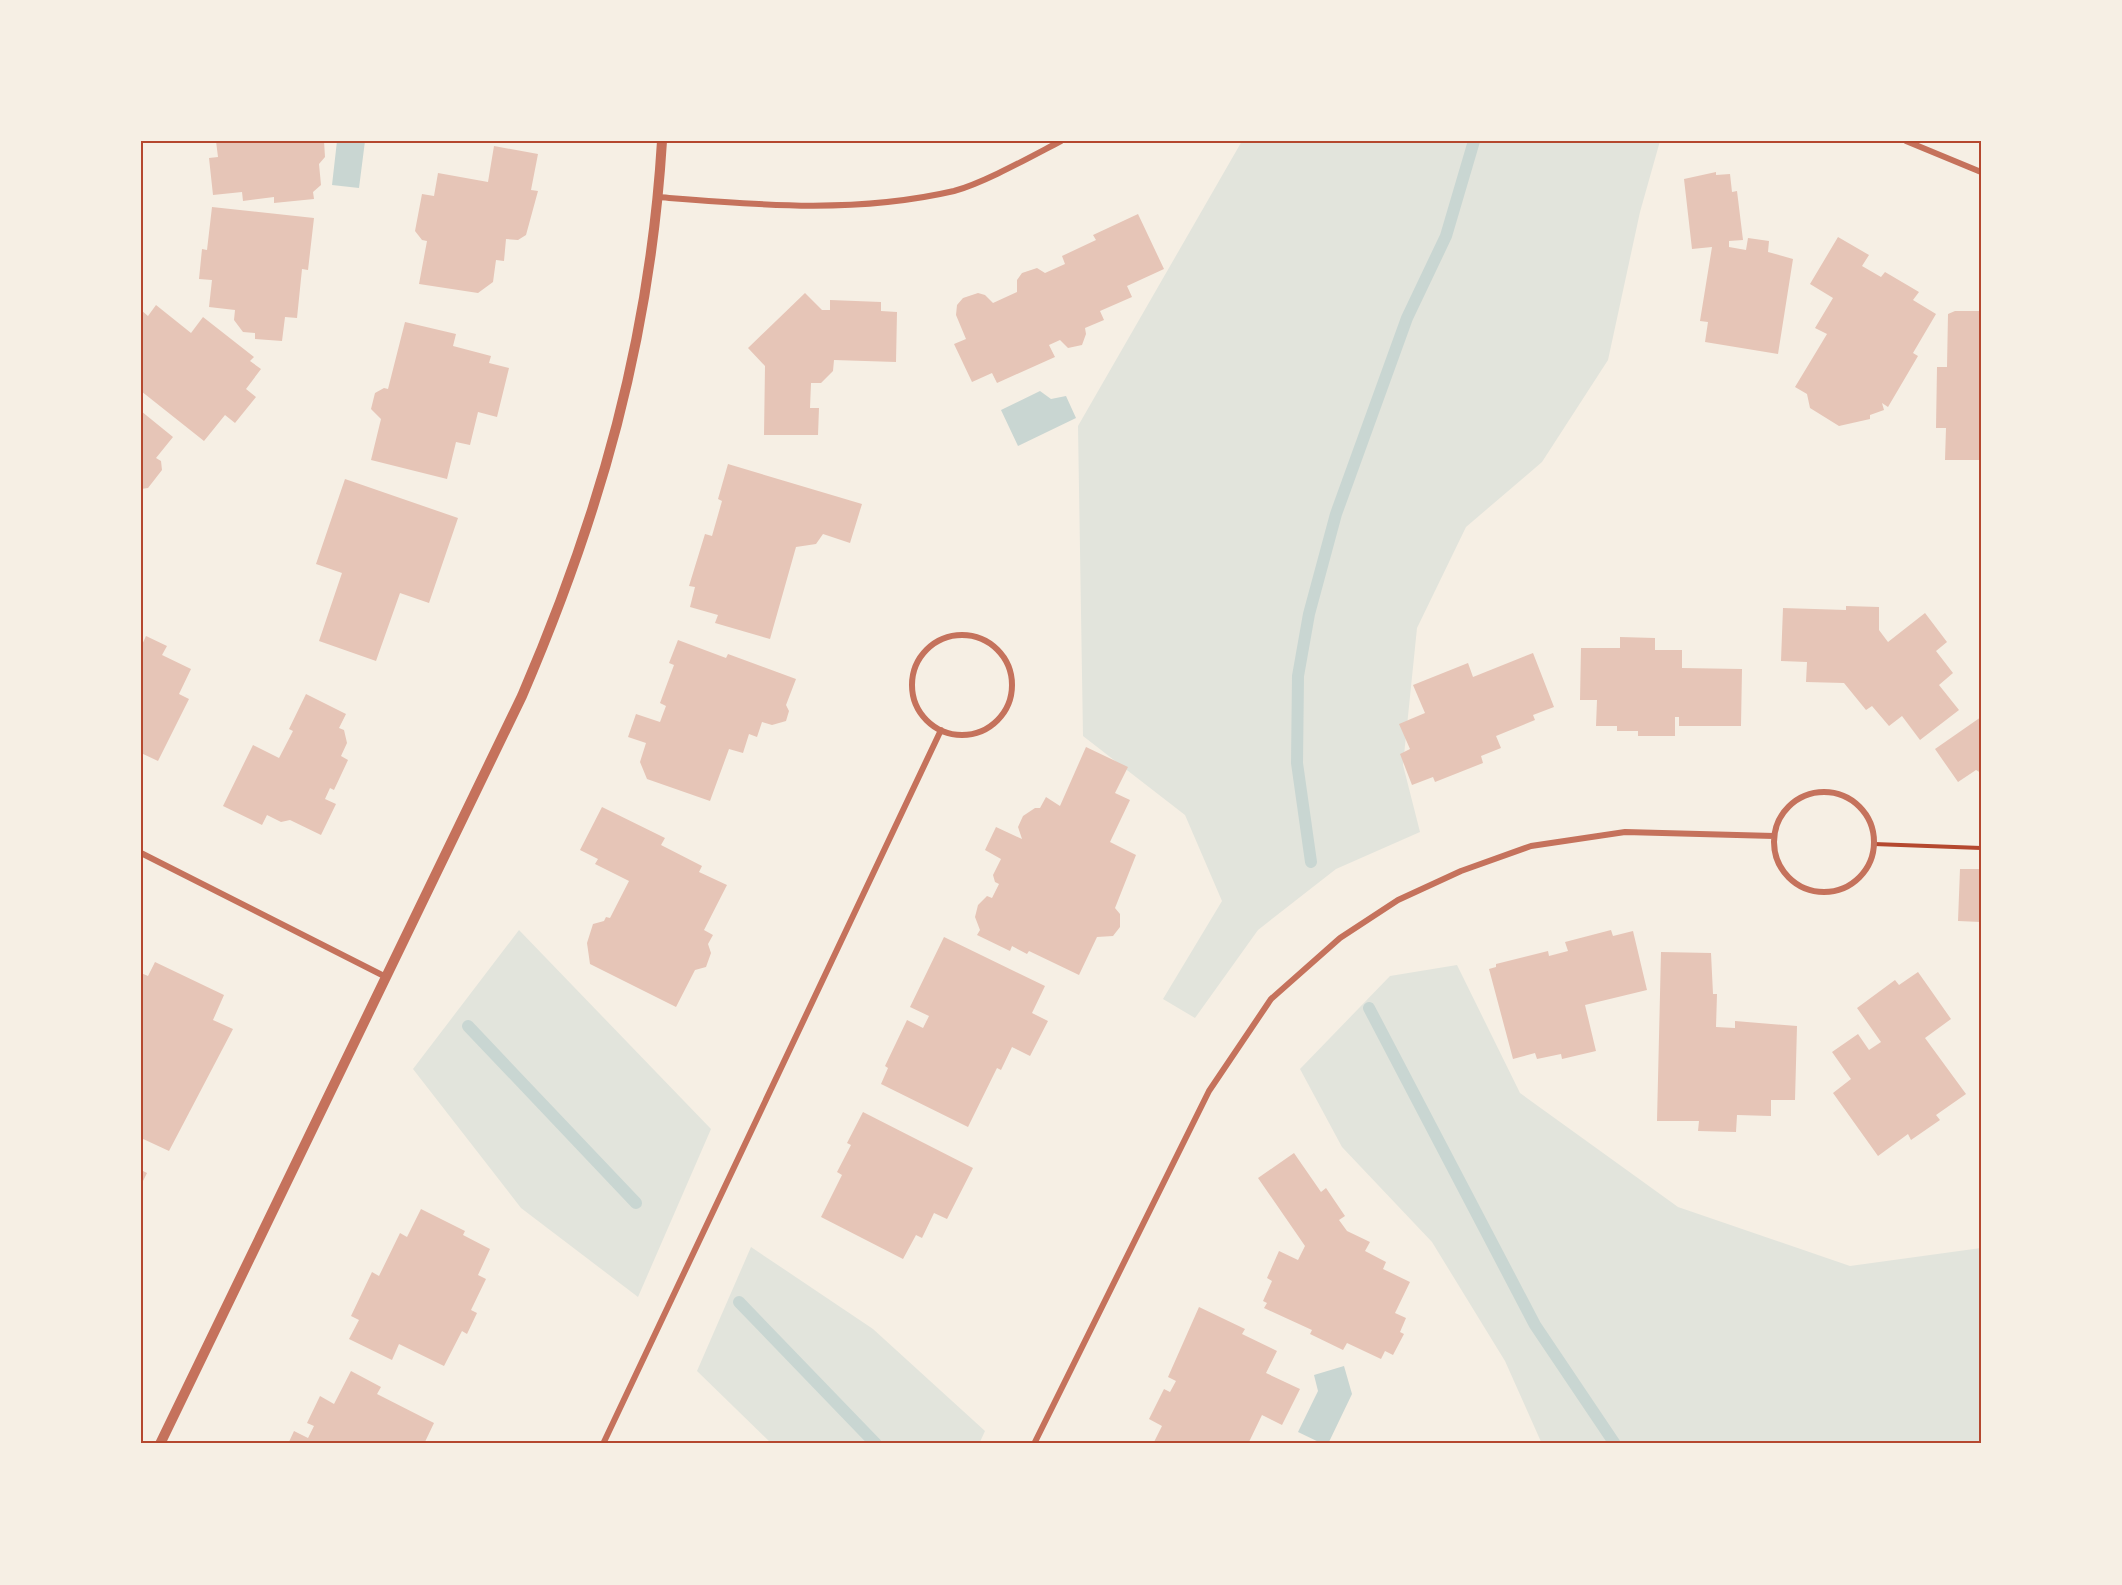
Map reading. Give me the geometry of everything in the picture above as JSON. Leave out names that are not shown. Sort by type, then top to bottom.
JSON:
[{"type":"street","points":[[160,1444],[522,696],[559,608],[591,520],[630,373],[642,313],[658,197],[662,141]]},
{"type":"street","points":[[658,197],[768,207],[874,204],[956,190],[1061,141]]},
{"type":"street","points":[[1906,141],[1981,172]]},
{"type":"street","points":[[960,635],[976,637],[991,644],[1002,655],[1011,676],[1010,701],[1003,715],[992,726],[977,734],[961,736],[941,730],[930,724],[918,710],[912,694],[912,678],[918,661],[929,648],[943,639],[960,635]]},
{"type":"street","points":[[603,1444],[941,730]]},
{"type":"street","points":[[1822,791],[1838,793],[1852,800],[1864,811],[1871,825],[1874,844],[1872,857],[1864,871],[1853,882],[1823,892],[1806,889],[1791,880],[1780,867],[1774,851],[1774,836],[1779,818],[1790,804],[1805,795],[1822,791]]},
{"type":"street","points":[[1034,1444],[1209,1091],[1271,999],[1340,938],[1398,900],[1461,871],[1531,846],[1625,832],[1774,836]]},
{"type":"street","points":[[141,853],[386,977]]},
{"type":"path","points":[[1874,844],[1981,848]]},
{"type":"shaded area","points":[[337,141],[365,141],[359,188],[332,185]]},
{"type":"shaded area","points":[[1242,141],[1660,141],[1640,212],[1608,360],[1542,462],[1466,527],[1417,628],[1403,765],[1420,832],[1336,869],[1258,930],[1195,1018],[1163,999],[1222,901],[1185,815],[1083,736],[1078,426]]},
{"type":"shaded area","points":[[1040,391],[1051,399],[1066,396],[1076,418],[1018,446],[1001,410]]},
{"type":"shaded area","points":[[519,930],[711,1129],[638,1297],[521,1208],[413,1069]]},
{"type":"shaded area","points":[[1457,965],[1520,1093],[1678,1207],[1850,1266],[1981,1248],[1981,1444],[1542,1444],[1505,1361],[1432,1242],[1342,1147],[1300,1069],[1390,976]]},
{"type":"shaded area","points":[[751,1247],[873,1329],[985,1431],[979,1444],[772,1444],[697,1371]]},
{"type":"shaded area","points":[[1344,1366],[1352,1394],[1328,1444],[1323,1444],[1298,1432],[1318,1391],[1314,1375]]},
{"type":"building","points":[[216,141],[324,141],[325,157],[319,164],[321,185],[313,192],[314,199],[274,203],[274,197],[243,201],[242,192],[213,195],[209,158],[218,157]]},
{"type":"building","points":[[494,146],[538,154],[531,190],[538,191],[526,235],[518,240],[506,239],[504,261],[496,260],[493,282],[478,293],[419,284],[427,241],[422,240],[415,231],[422,194],[434,196],[438,173],[488,182]]},
{"type":"building","points":[[1716,172],[1716,175],[1730,174],[1732,192],[1737,191],[1743,240],[1729,241],[1729,247],[1746,250],[1748,238],[1769,241],[1768,252],[1793,259],[1778,354],[1705,342],[1708,322],[1700,321],[1712,247],[1692,249],[1684,179]]},
{"type":"building","points":[[212,207],[314,218],[308,270],[302,269],[297,318],[285,317],[282,341],[255,339],[255,333],[243,332],[234,320],[235,310],[209,307],[212,280],[199,279],[202,249],[207,250]]},
{"type":"building","points":[[1138,214],[1164,269],[1127,286],[1132,297],[1100,311],[1104,320],[1085,328],[1086,334],[1082,345],[1068,348],[1060,340],[1049,345],[1055,357],[997,383],[992,373],[972,382],[954,344],[966,339],[956,315],[957,305],[963,298],[978,293],[985,295],[993,303],[1017,292],[1017,280],[1022,273],[1037,268],[1045,273],[1065,264],[1062,256],[1096,240],[1093,235]]},
{"type":"building","points":[[1838,237],[1869,255],[1862,266],[1881,277],[1885,272],[1919,292],[1913,300],[1936,314],[1913,353],[1918,356],[1888,407],[1882,403],[1884,410],[1870,415],[1870,419],[1839,426],[1810,408],[1807,394],[1795,387],[1827,334],[1815,328],[1833,298],[1810,284]]},
{"type":"building","points":[[805,293],[822,310],[830,310],[830,300],[881,302],[881,311],[897,312],[896,362],[834,360],[833,371],[821,383],[811,383],[810,408],[819,408],[818,435],[764,435],[765,366],[748,348]]},
{"type":"building","points":[[156,305],[191,333],[203,317],[254,357],[250,361],[261,369],[246,389],[256,397],[235,423],[225,415],[204,441],[141,391],[141,310],[148,316]]},
{"type":"building","points":[[1955,311],[1981,311],[1981,460],[1945,460],[1946,428],[1936,428],[1937,367],[1947,367],[1948,314]]},
{"type":"building","points":[[405,322],[456,334],[453,346],[491,356],[489,363],[509,368],[497,417],[478,412],[470,445],[456,442],[447,479],[371,460],[381,419],[371,409],[375,393],[384,388],[388,389]]},
{"type":"building","points":[[141,411],[173,437],[156,458],[161,461],[162,470],[148,488],[141,489]]},
{"type":"building","points":[[728,464],[862,504],[850,543],[823,534],[816,544],[796,547],[770,639],[715,623],[718,615],[690,607],[695,587],[689,586],[705,534],[712,536],[722,501],[718,499]]},
{"type":"building","points":[[345,479],[458,518],[429,603],[400,593],[376,661],[319,641],[342,573],[316,564]]},
{"type":"building","points":[[1846,606],[1879,607],[1879,630],[1888,642],[1925,613],[1947,642],[1936,651],[1953,673],[1939,685],[1959,710],[1920,740],[1902,716],[1889,726],[1872,706],[1866,710],[1844,683],[1806,682],[1807,662],[1781,661],[1783,608],[1846,610]]},
{"type":"building","points":[[146,636],[167,646],[162,655],[191,669],[179,694],[189,699],[158,761],[141,753],[141,647]]},
{"type":"building","points":[[1620,637],[1655,638],[1655,650],[1682,650],[1682,668],[1742,669],[1741,726],[1679,726],[1679,717],[1675,717],[1675,736],[1638,736],[1638,731],[1617,731],[1617,726],[1596,726],[1597,700],[1580,700],[1581,648],[1620,648]]},
{"type":"building","points":[[678,640],[726,658],[728,654],[796,679],[786,705],[789,711],[786,721],[772,725],[762,722],[757,737],[749,734],[743,753],[729,749],[710,801],[647,779],[640,762],[646,743],[628,737],[636,714],[660,722],[666,706],[660,703],[674,665],[669,663]]},
{"type":"building","points":[[1533,653],[1554,707],[1533,715],[1535,720],[1496,736],[1501,748],[1481,756],[1483,763],[1435,782],[1433,777],[1412,785],[1400,754],[1410,749],[1399,724],[1425,713],[1413,685],[1468,663],[1473,677]]},
{"type":"building","points":[[306,694],[346,714],[339,728],[344,730],[347,743],[341,756],[348,760],[334,790],[330,788],[325,799],[336,804],[321,835],[290,820],[281,822],[267,815],[262,825],[223,806],[253,745],[279,758],[293,731],[289,729]]},
{"type":"building","points":[[1981,717],[1981,773],[1976,770],[1958,782],[1935,749]]},
{"type":"building","points":[[1086,747],[1128,767],[1115,793],[1130,800],[1110,842],[1136,855],[1115,908],[1120,914],[1120,927],[1113,936],[1097,937],[1079,975],[1029,951],[1027,954],[1012,946],[1010,951],[977,935],[980,930],[975,917],[978,905],[987,896],[992,898],[999,884],[995,882],[993,875],[1001,859],[985,850],[996,827],[1022,839],[1018,827],[1023,816],[1035,808],[1040,808],[1046,797],[1060,806]]},
{"type":"building","points":[[602,807],[665,838],[661,845],[702,866],[699,872],[727,885],[704,930],[713,935],[708,944],[711,953],[706,967],[695,970],[676,1007],[590,964],[587,943],[593,924],[604,921],[606,917],[610,918],[629,881],[595,864],[598,859],[580,850]]},
{"type":"building","points":[[1960,869],[1981,869],[1981,922],[1958,921]]},
{"type":"building","points":[[1611,930],[1613,936],[1633,931],[1647,990],[1585,1005],[1596,1051],[1562,1059],[1561,1054],[1537,1059],[1535,1053],[1513,1059],[1489,969],[1496,967],[1496,964],[1548,951],[1549,956],[1568,951],[1565,942]]},
{"type":"building","points":[[944,937],[1045,986],[1032,1013],[1048,1021],[1030,1056],[1012,1047],[1001,1070],[997,1068],[968,1127],[881,1084],[888,1068],[885,1066],[907,1020],[923,1028],[929,1016],[910,1007]]},
{"type":"building","points":[[1661,952],[1711,953],[1713,994],[1717,994],[1716,1027],[1735,1028],[1735,1021],[1797,1026],[1795,1100],[1771,1100],[1771,1116],[1737,1115],[1736,1132],[1698,1131],[1699,1121],[1657,1121]]},
{"type":"building","points":[[155,962],[224,995],[213,1020],[233,1029],[169,1151],[141,1138],[141,973],[148,976]]},
{"type":"building","points":[[1918,972],[1951,1019],[1925,1038],[1966,1094],[1936,1115],[1940,1120],[1911,1140],[1908,1134],[1878,1156],[1833,1093],[1851,1079],[1832,1052],[1858,1034],[1869,1050],[1881,1042],[1857,1008],[1895,980],[1899,985]]},
{"type":"building","points":[[863,1112],[973,1168],[947,1219],[934,1213],[922,1238],[916,1235],[903,1259],[821,1217],[842,1175],[837,1172],[851,1145],[847,1143]]},
{"type":"building","points":[[1294,1153],[1321,1192],[1326,1188],[1345,1216],[1339,1220],[1347,1231],[1370,1242],[1365,1251],[1386,1262],[1383,1269],[1410,1282],[1395,1313],[1406,1318],[1400,1332],[1404,1334],[1393,1355],[1385,1351],[1381,1359],[1347,1343],[1343,1350],[1310,1334],[1312,1330],[1264,1308],[1267,1303],[1263,1301],[1272,1281],[1267,1278],[1279,1251],[1298,1260],[1305,1246],[1258,1178]]},
{"type":"building","points":[[141,1170],[147,1173],[141,1185]]},
{"type":"building","points":[[421,1209],[465,1231],[463,1235],[490,1249],[478,1275],[486,1279],[471,1310],[477,1313],[467,1334],[462,1331],[444,1366],[399,1344],[392,1360],[349,1339],[359,1320],[351,1316],[372,1272],[379,1276],[400,1233],[407,1237]]},
{"type":"building","points":[[1199,1307],[1245,1329],[1242,1334],[1277,1351],[1266,1373],[1300,1389],[1282,1425],[1262,1415],[1248,1444],[1153,1444],[1162,1426],[1149,1419],[1164,1389],[1170,1392],[1176,1381],[1168,1377]]},
{"type":"building","points":[[351,1371],[381,1387],[377,1394],[434,1423],[424,1444],[288,1444],[294,1431],[308,1438],[314,1426],[307,1423],[320,1396],[334,1404]]},
{"type":"waterway","points":[[1311,862],[1297,763],[1298,676],[1309,614],[1336,514],[1407,318],[1446,236],[1474,141]]},
{"type":"waterway","points":[[1369,1008],[1535,1325],[1615,1444]]},
{"type":"waterway","points":[[468,1026],[636,1203]]},
{"type":"waterway","points":[[739,1302],[876,1444]]}]
